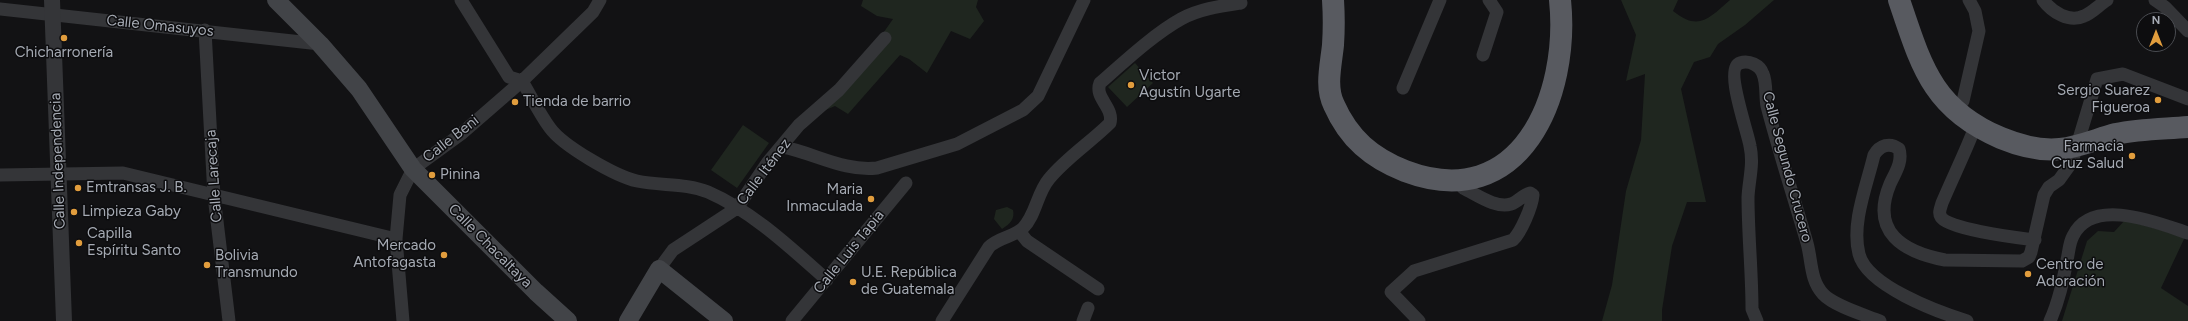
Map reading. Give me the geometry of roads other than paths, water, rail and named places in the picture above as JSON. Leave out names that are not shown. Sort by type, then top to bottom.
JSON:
[{"type":"highway","points":[[1333,0],[1334,18],[1330,87],[1333,105],[1346,126],[1365,149],[1384,163],[1421,177],[1447,181],[1461,181],[1478,178],[1501,166],[1524,146],[1539,125],[1546,112],[1555,82],[1560,55],[1562,24],[1560,0]]},
{"type":"highway","points":[[1900,0],[1925,73],[1935,89],[1954,110],[1975,127],[2014,144],[2058,149],[2077,146],[2116,134],[2144,130],[2188,127]]},
{"type":"main road","name":"Calle Chacaltaya","points":[[276,0],[320,44],[359,89],[413,169],[536,292],[568,321]]},
{"type":"main road","name":"Calle Iténez","points":[[628,321],[659,269]]},
{"type":"main road","points":[[659,269],[724,321]]},
{"type":"street","points":[[461,0],[509,77],[522,81],[551,129],[610,171],[636,181],[696,188],[737,208],[787,244],[828,280]]},
{"type":"street","points":[[586,0],[593,12]]},
{"type":"street","name":"Calle Beni","points":[[403,321],[396,239],[400,195],[413,169],[461,134],[522,81],[593,12],[600,0]]},
{"type":"street","points":[[783,147],[864,169],[877,168],[957,144],[1023,110],[1035,99],[1084,0]]},
{"type":"street","points":[[1403,88],[1440,0]]},
{"type":"street","points":[[1483,55],[1496,12],[1489,0]]},
{"type":"street","points":[[1954,110],[1963,101],[1979,31],[1975,11],[1968,0]]},
{"type":"street","points":[[2043,0],[2049,8],[2070,18],[2083,17],[2107,0]]},
{"type":"street","points":[[2155,0],[2165,7],[2188,31]]},
{"type":"street","points":[[942,321],[989,247],[996,240],[1019,231],[1026,225],[1039,194],[1049,179],[1110,123],[1110,113],[1099,92],[1100,82],[1134,54],[1181,19],[1212,8],[1240,3]]},
{"type":"street","name":"Calle Omasuyos","points":[[0,9],[52,7],[205,30],[320,44]]},
{"type":"street","name":"Calle Independencia","points":[[52,7],[64,321]]},
{"type":"street","name":"Calle Larecaja","points":[[205,30],[214,196],[229,321]]},
{"type":"street","name":"Calle Iténez","points":[[659,269],[673,250],[737,208],[768,162],[783,147],[799,125],[839,90],[885,38]]},
{"type":"street","name":"Calle Segundo Crucero","points":[[1757,321],[1752,309],[1748,196],[1752,166],[1750,146],[1735,88],[1734,72],[1736,65],[1747,62],[1757,65],[1763,74],[1767,105],[1807,243],[1812,275],[1817,286],[1824,296],[1834,302],[1880,321]]},
{"type":"street","points":[[1967,321],[1941,313],[1901,295],[1865,267],[1859,254],[1857,238],[1858,222],[1874,155],[1877,150],[1883,146],[1891,145],[1899,149],[1899,164],[1886,194],[1885,220],[1889,233],[1904,246],[1934,258],[1945,260],[2022,261],[2029,257],[2035,240],[2044,196],[2049,187],[2059,180],[2072,162],[2097,79],[2123,74],[2188,99]]},
{"type":"street","points":[[1975,127],[1962,160],[1942,203],[1940,214],[1941,218],[1944,222],[1960,227],[2003,236],[2035,240]]},
{"type":"street","points":[[0,174],[123,173],[142,176],[214,196],[396,239]]},
{"type":"street","points":[[1419,321],[1391,292],[1414,271],[1513,240],[1520,231],[1522,224],[1530,210],[1533,195],[1530,193],[1526,194],[1514,203],[1500,205],[1463,188],[1461,181]]},
{"type":"street","name":"Calle Luis Tapia","points":[[792,321],[828,280],[906,183]]},
{"type":"street","points":[[2050,321],[2057,305],[2073,235],[2088,222],[2100,215],[2110,214],[2148,220],[2188,233]]},
{"type":"street","points":[[1019,231],[1027,241],[1098,289]]},
{"type":"street","points":[[1083,321],[1088,308]]},
{"type":"place","name":"Chicharronería","points":[[64,38]]},
{"type":"place","name":"Victor Agustín Ugarte","points":[[1131,85]]},
{"type":"place","name":"Sergio Suarez Figueroa","points":[[2158,100]]},
{"type":"place","name":"Tienda de barrio","points":[[515,102]]},
{"type":"place","name":"Farmacia Cruz Salud","points":[[2132,156]]},
{"type":"place","name":"Pinina","points":[[432,175]]},
{"type":"place","name":"Emtransas J. B.","points":[[78,188]]},
{"type":"place","name":"Maria Inmaculada","points":[[871,199]]},
{"type":"place","name":"Limpieza Gaby","points":[[74,212]]},
{"type":"place","name":"Capilla Espíritu Santo","points":[[79,243]]},
{"type":"place","name":"Mercado Antofagasta","points":[[444,255]]},
{"type":"place","name":"Bolivia Transmundo","points":[[207,265]]},
{"type":"place","name":"Centro de Adoración","points":[[2028,274]]},
{"type":"place","name":"U.E. República de Guatemala","points":[[853,282]]}]
